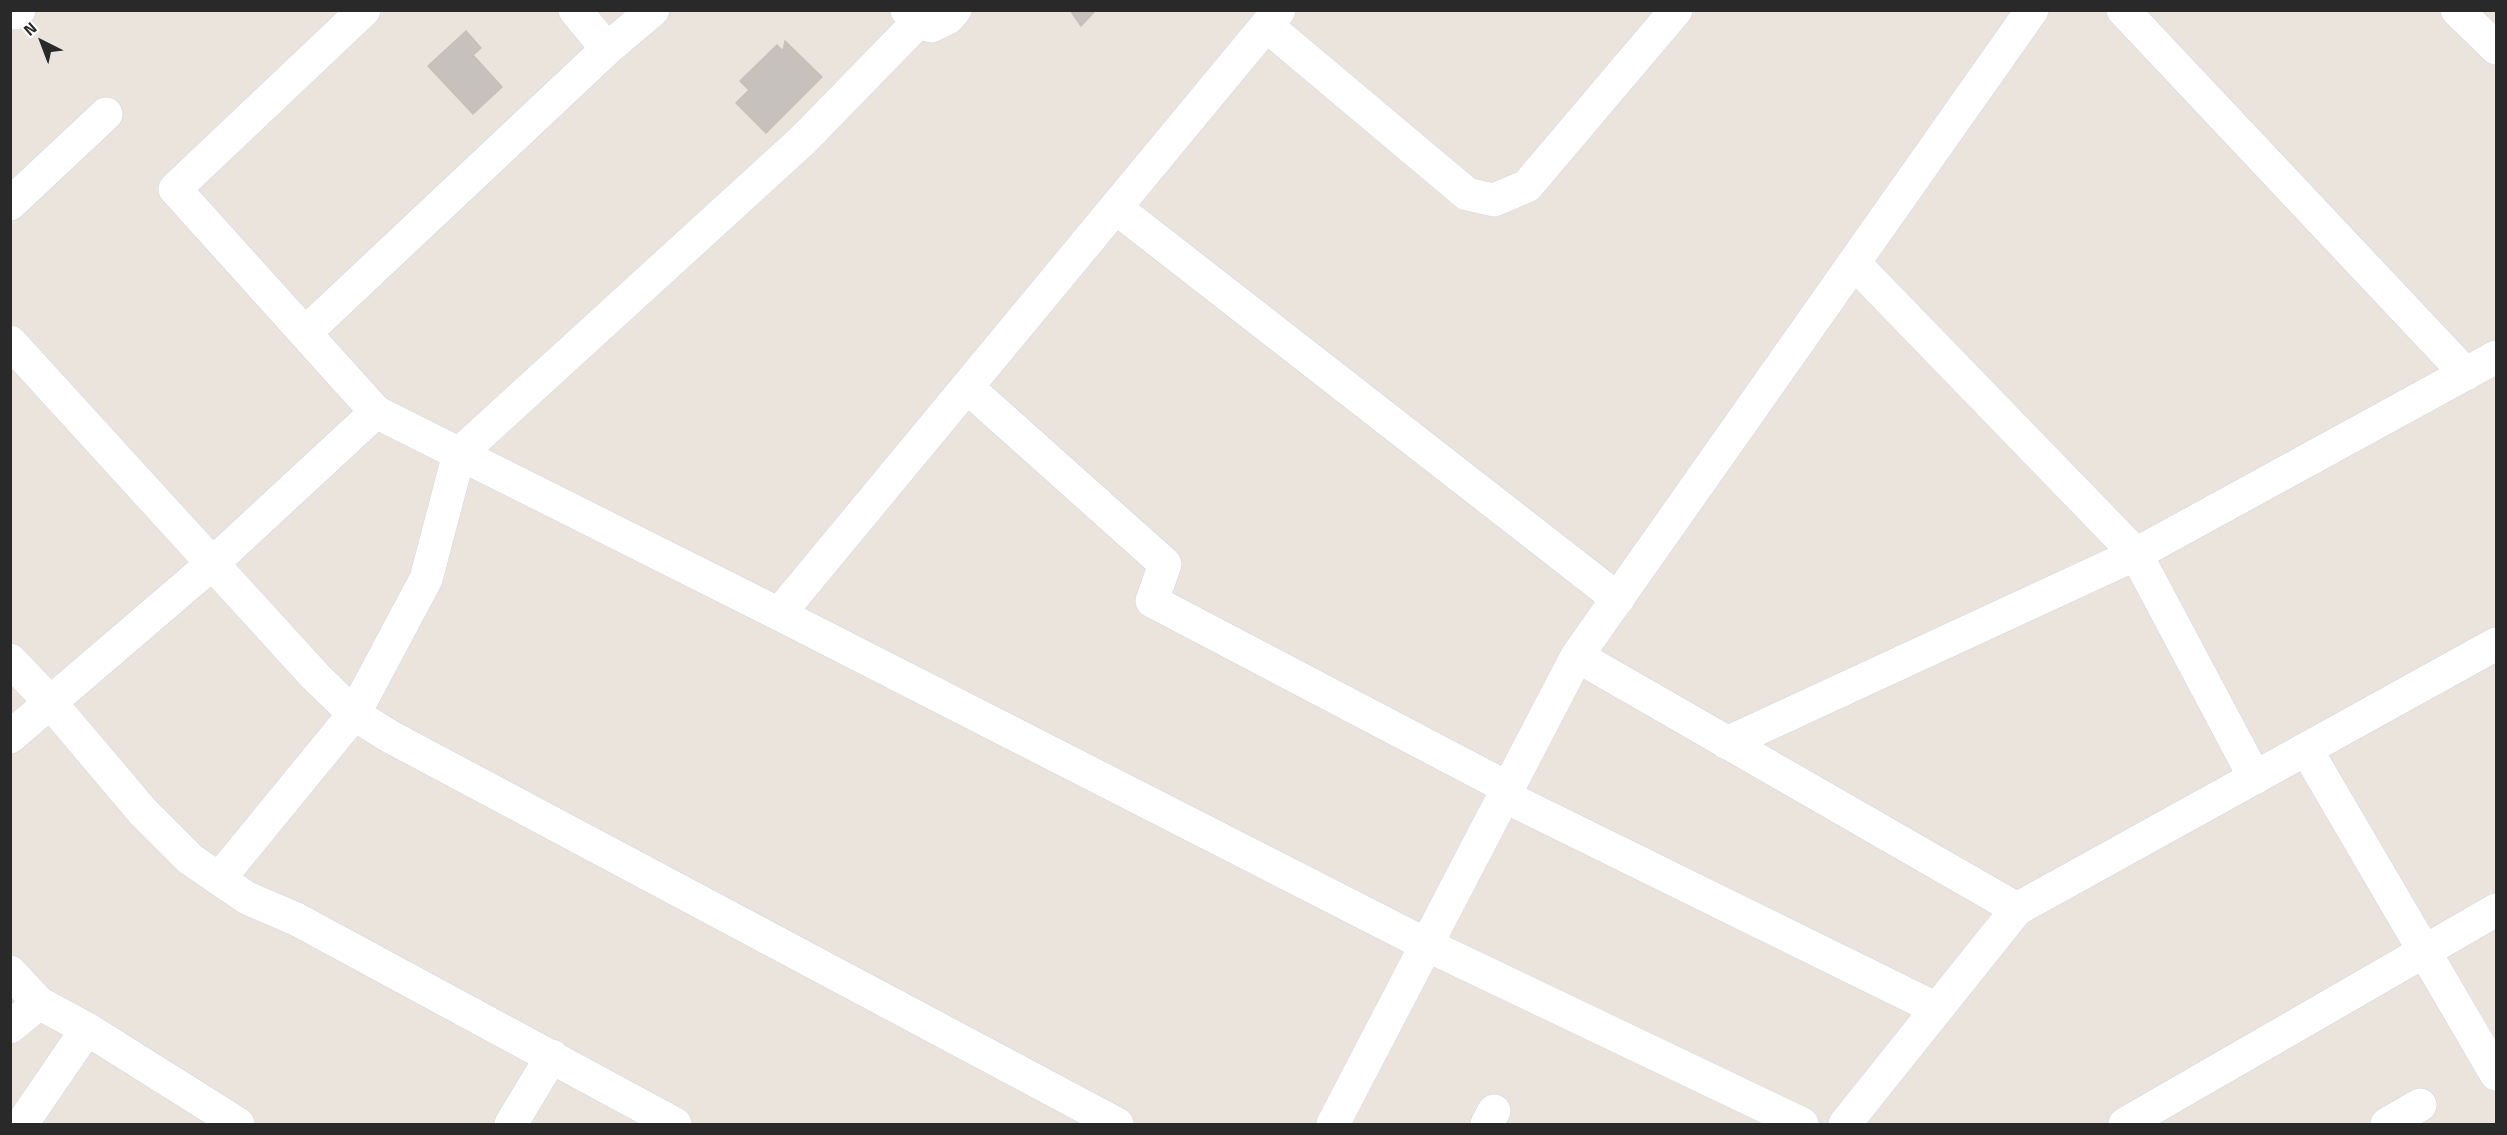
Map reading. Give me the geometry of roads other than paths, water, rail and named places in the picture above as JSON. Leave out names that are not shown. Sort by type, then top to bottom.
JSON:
[{"type":"street","points":[[364,10],[175,189],[376,412],[779,614],[1427,945],[1802,1125]]},
{"type":"street","points":[[575,10],[607,49]]},
{"type":"street","points":[[305,333],[607,49],[653,10]]},
{"type":"street","points":[[219,879],[354,714],[426,579],[459,454],[803,140],[913,16],[930,26],[948,18],[955,10]]},
{"type":"street","points":[[779,614],[1273,18],[1467,194],[1494,200],[1527,186],[1676,10]]},
{"type":"street","points":[[1333,1125],[1577,656],[2032,10]]},
{"type":"street","points":[[2123,10],[2466,374]]},
{"type":"street","points":[[2457,10],[2496,48]]},
{"type":"street","points":[[10,204],[106,114]]},
{"type":"street","points":[[1116,207],[1618,599]]},
{"type":"street","points":[[1854,263],[2136,554],[2255,778]]},
{"type":"street","points":[[10,342],[315,676],[354,714],[400,742],[1117,1125]]},
{"type":"street","points":[[1727,743],[2136,554],[2496,357]]},
{"type":"street","points":[[966,387],[1165,564],[1152,601],[1506,792],[1937,1009]]},
{"type":"street","points":[[10,737],[213,563],[376,412]]},
{"type":"street","points":[[1845,1125],[2017,909],[2496,644]]},
{"type":"street","points":[[1577,656],[2017,909]]},
{"type":"street","points":[[10,660],[50,702],[143,812],[190,859],[248,898],[296,919],[552,1056],[675,1125]]},
{"type":"street","points":[[2306,749],[2496,1074]]},
{"type":"street","points":[[2125,1125],[2496,910]]},
{"type":"street","points":[[10,972],[39,1004],[87,1029],[238,1125]]},
{"type":"street","points":[[10,1027],[39,1004]]},
{"type":"street","points":[[22,1125],[87,1029]]},
{"type":"street","points":[[511,1125],[552,1056]]},
{"type":"street","points":[[2387,1125],[2420,1105]]}]
